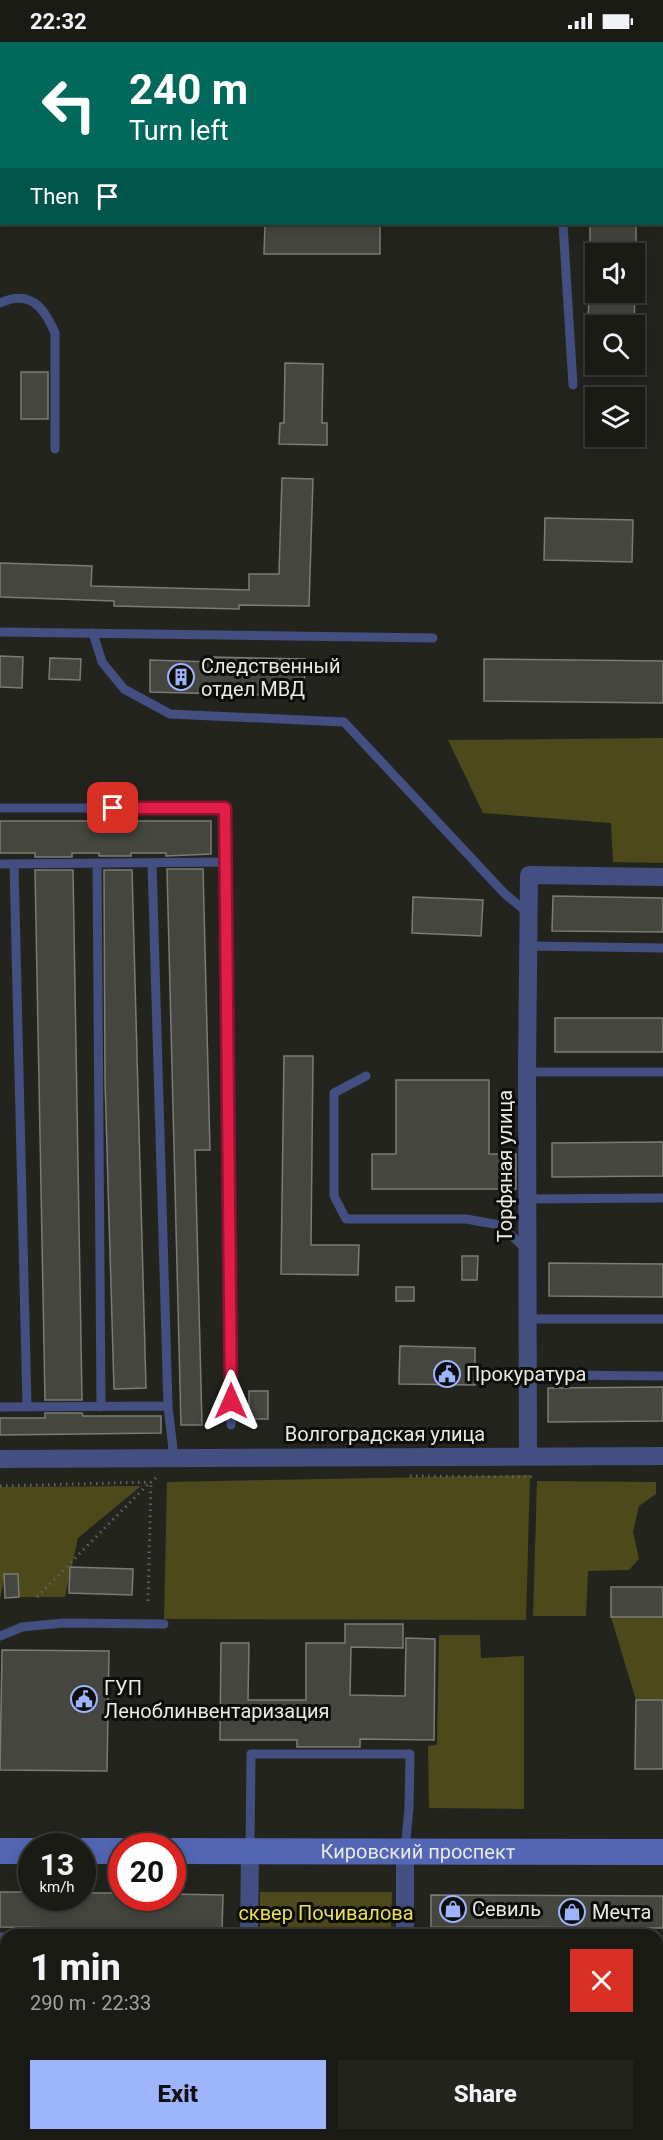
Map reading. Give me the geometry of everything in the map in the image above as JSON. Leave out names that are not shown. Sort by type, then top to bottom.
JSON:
[{"type":"main road","points":[[0,1851],[18,1851]]},
{"type":"main road","name":"Кировский проспект","points":[[186,1851],[663,1852]]},
{"type":"street","name":"Торфяная улица","points":[[528,1456],[529,875],[663,877]]},
{"type":"street","name":"Волгоградская улица","points":[[0,1459],[663,1456]]},
{"type":"street","points":[[249,1929],[250,1851]]},
{"type":"street","points":[[405,1852],[405,1929]]},
{"type":"lane","points":[[563,225],[573,386]]},
{"type":"lane","points":[[0,303],[6,300],[28,298],[39,305],[49,318],[56,333],[55,449]]},
{"type":"lane","points":[[0,632],[433,638]]},
{"type":"lane","points":[[93,633],[102,662],[124,689],[170,714],[344,722],[505,894],[528,913]]},
{"type":"lane","points":[[0,808],[225,808],[231,1425]]},
{"type":"lane","points":[[152,862],[168,1406],[174,1458]]},
{"type":"lane","points":[[0,864],[227,862]]},
{"type":"lane","points":[[97,863],[101,1407]]},
{"type":"lane","points":[[14,864],[27,1407]]},
{"type":"lane","points":[[528,946],[663,948]]},
{"type":"lane","points":[[527,1072],[663,1072]]},
{"type":"lane","points":[[366,1076],[334,1093],[333,1196],[346,1219],[466,1220],[500,1225],[528,1251]]},
{"type":"lane","points":[[528,1199],[663,1198]]},
{"type":"lane","points":[[528,1319],[663,1319]]},
{"type":"lane","points":[[554,1375],[663,1376]]},
{"type":"lane","points":[[0,1407],[168,1406]]},
{"type":"lane","points":[[0,1636],[22,1627],[63,1623],[164,1624]]},
{"type":"lane","points":[[250,1851],[251,1754],[410,1754],[405,1852]]},
{"type":"path","points":[[37,1597],[161,1474]]},
{"type":"path","points":[[401,1476],[533,1477]]},
{"type":"path","points":[[0,1486],[151,1482]]},
{"type":"path","points":[[148,1601],[151,1482]]},
{"type":"green space","points":[[663,738],[663,863],[613,862],[611,823],[483,813],[448,740]]},
{"type":"green space","points":[[530,1475],[526,1620],[164,1619],[167,1482]]},
{"type":"green space","points":[[537,1481],[656,1482],[656,1494],[639,1506],[633,1532],[639,1559],[629,1570],[588,1571],[586,1616],[533,1616]]},
{"type":"green space","points":[[141,1486],[78,1538],[65,1597],[19,1597],[18,1574],[5,1574],[0,1600],[0,1487]]},
{"type":"green space","points":[[611,1617],[663,1617],[663,1700],[636,1700]]},
{"type":"green space","points":[[439,1635],[480,1635],[481,1658],[524,1656],[524,1809],[429,1808],[428,1746],[437,1745]]},
{"type":"green space","name":"сквер Почивалова","points":[[260,1892],[392,1892],[391,1929],[260,1929]]},
{"type":"building","points":[[265,225],[380,225],[380,254],[264,254]]},
{"type":"building","points":[[590,225],[636,225],[636,243],[590,243]]},
{"type":"building","points":[[589,303],[635,303],[634,315],[588,315]]},
{"type":"building","points":[[285,363],[323,364],[322,423],[327,423],[327,445],[279,444],[280,423],[284,423]]},
{"type":"building","points":[[21,372],[48,372],[48,419],[21,419]]},
{"type":"building","points":[[282,478],[313,479],[309,606],[239,605],[239,609],[114,606],[114,601],[0,597],[0,563],[92,566],[91,586],[249,590],[249,574],[279,574]]},
{"type":"building","points":[[545,518],[633,520],[632,562],[544,560]]},
{"type":"building","points":[[0,656],[23,657],[22,688],[0,687]]},
{"type":"building","points":[[213,657],[305,659],[304,696],[150,692],[150,660],[213,662]]},
{"type":"building","points":[[50,658],[81,659],[80,680],[49,679]]},
{"type":"building","points":[[484,659],[663,661],[663,703],[484,701]]},
{"type":"building","points":[[0,821],[211,821],[211,854],[166,856],[166,853],[131,853],[131,856],[99,856],[99,853],[72,853],[72,857],[35,857],[35,853],[0,853]]},
{"type":"building","points":[[167,869],[203,869],[210,1150],[195,1150],[202,1425],[181,1425]]},
{"type":"building","points":[[35,870],[73,870],[82,1400],[45,1400]]},
{"type":"building","points":[[104,870],[132,870],[146,1388],[114,1389],[105,1081]]},
{"type":"building","points":[[553,896],[663,898],[663,932],[552,931]]},
{"type":"building","points":[[413,897],[483,900],[481,936],[412,933]]},
{"type":"building","points":[[555,1018],[663,1018],[663,1052],[555,1052]]},
{"type":"building","points":[[284,1056],[313,1056],[311,1245],[359,1245],[358,1275],[281,1274]]},
{"type":"building","points":[[396,1080],[489,1080],[489,1154],[516,1154],[516,1189],[372,1189],[372,1154],[396,1154]]},
{"type":"building","points":[[663,1142],[663,1176],[552,1177],[552,1143]]},
{"type":"building","points":[[462,1256],[478,1256],[477,1280],[462,1280]]},
{"type":"building","points":[[549,1263],[663,1264],[663,1297],[549,1296]]},
{"type":"building","points":[[396,1287],[414,1287],[414,1301],[396,1301]]},
{"type":"building","points":[[400,1346],[475,1348],[475,1385],[399,1384]]},
{"type":"building","points":[[663,1387],[663,1421],[548,1422],[548,1388]]},
{"type":"building","points":[[249,1391],[268,1391],[268,1419],[249,1419]]},
{"type":"building","points":[[45,1413],[82,1413],[83,1416],[161,1416],[161,1433],[0,1435],[0,1418],[45,1418]]},
{"type":"building","points":[[70,1567],[133,1569],[132,1595],[69,1593]]},
{"type":"building","points":[[4,1574],[18,1574],[19,1597],[5,1598]]},
{"type":"building","points":[[611,1587],[663,1587],[663,1617],[611,1617]]},
{"type":"building","points":[[345,1624],[403,1624],[403,1648],[351,1647],[350,1695],[405,1696],[406,1638],[435,1639],[434,1740],[360,1739],[360,1747],[297,1747],[297,1740],[220,1740],[221,1643],[249,1643],[248,1700],[306,1700],[306,1643],[345,1643]]},
{"type":"building","points":[[2,1650],[109,1651],[107,1771],[0,1770]]},
{"type":"building","points":[[636,1700],[663,1700],[663,1769],[635,1769]]},
{"type":"building","points":[[0,1892],[18,1892],[18,1911],[96,1911],[96,1893],[108,1893],[108,1911],[186,1911],[186,1894],[223,1895],[222,1929],[0,1927]]},
{"type":"building","points":[[431,1895],[663,1896],[663,1928],[431,1927]]},
{"type":"place","name":"Следственный отдел МВД","points":[[181,677]]},
{"type":"place","name":"Прокуратура","points":[[447,1374]]},
{"type":"place","name":"ГУП Леноблинвентаризация","points":[[84,1699]]},
{"type":"place","name":"Севиль","points":[[453,1909]]},
{"type":"place","name":"Мечта","points":[[572,1912]]},
{"type":"route","points":[[113,808],[225,808],[231,1401]]}]
